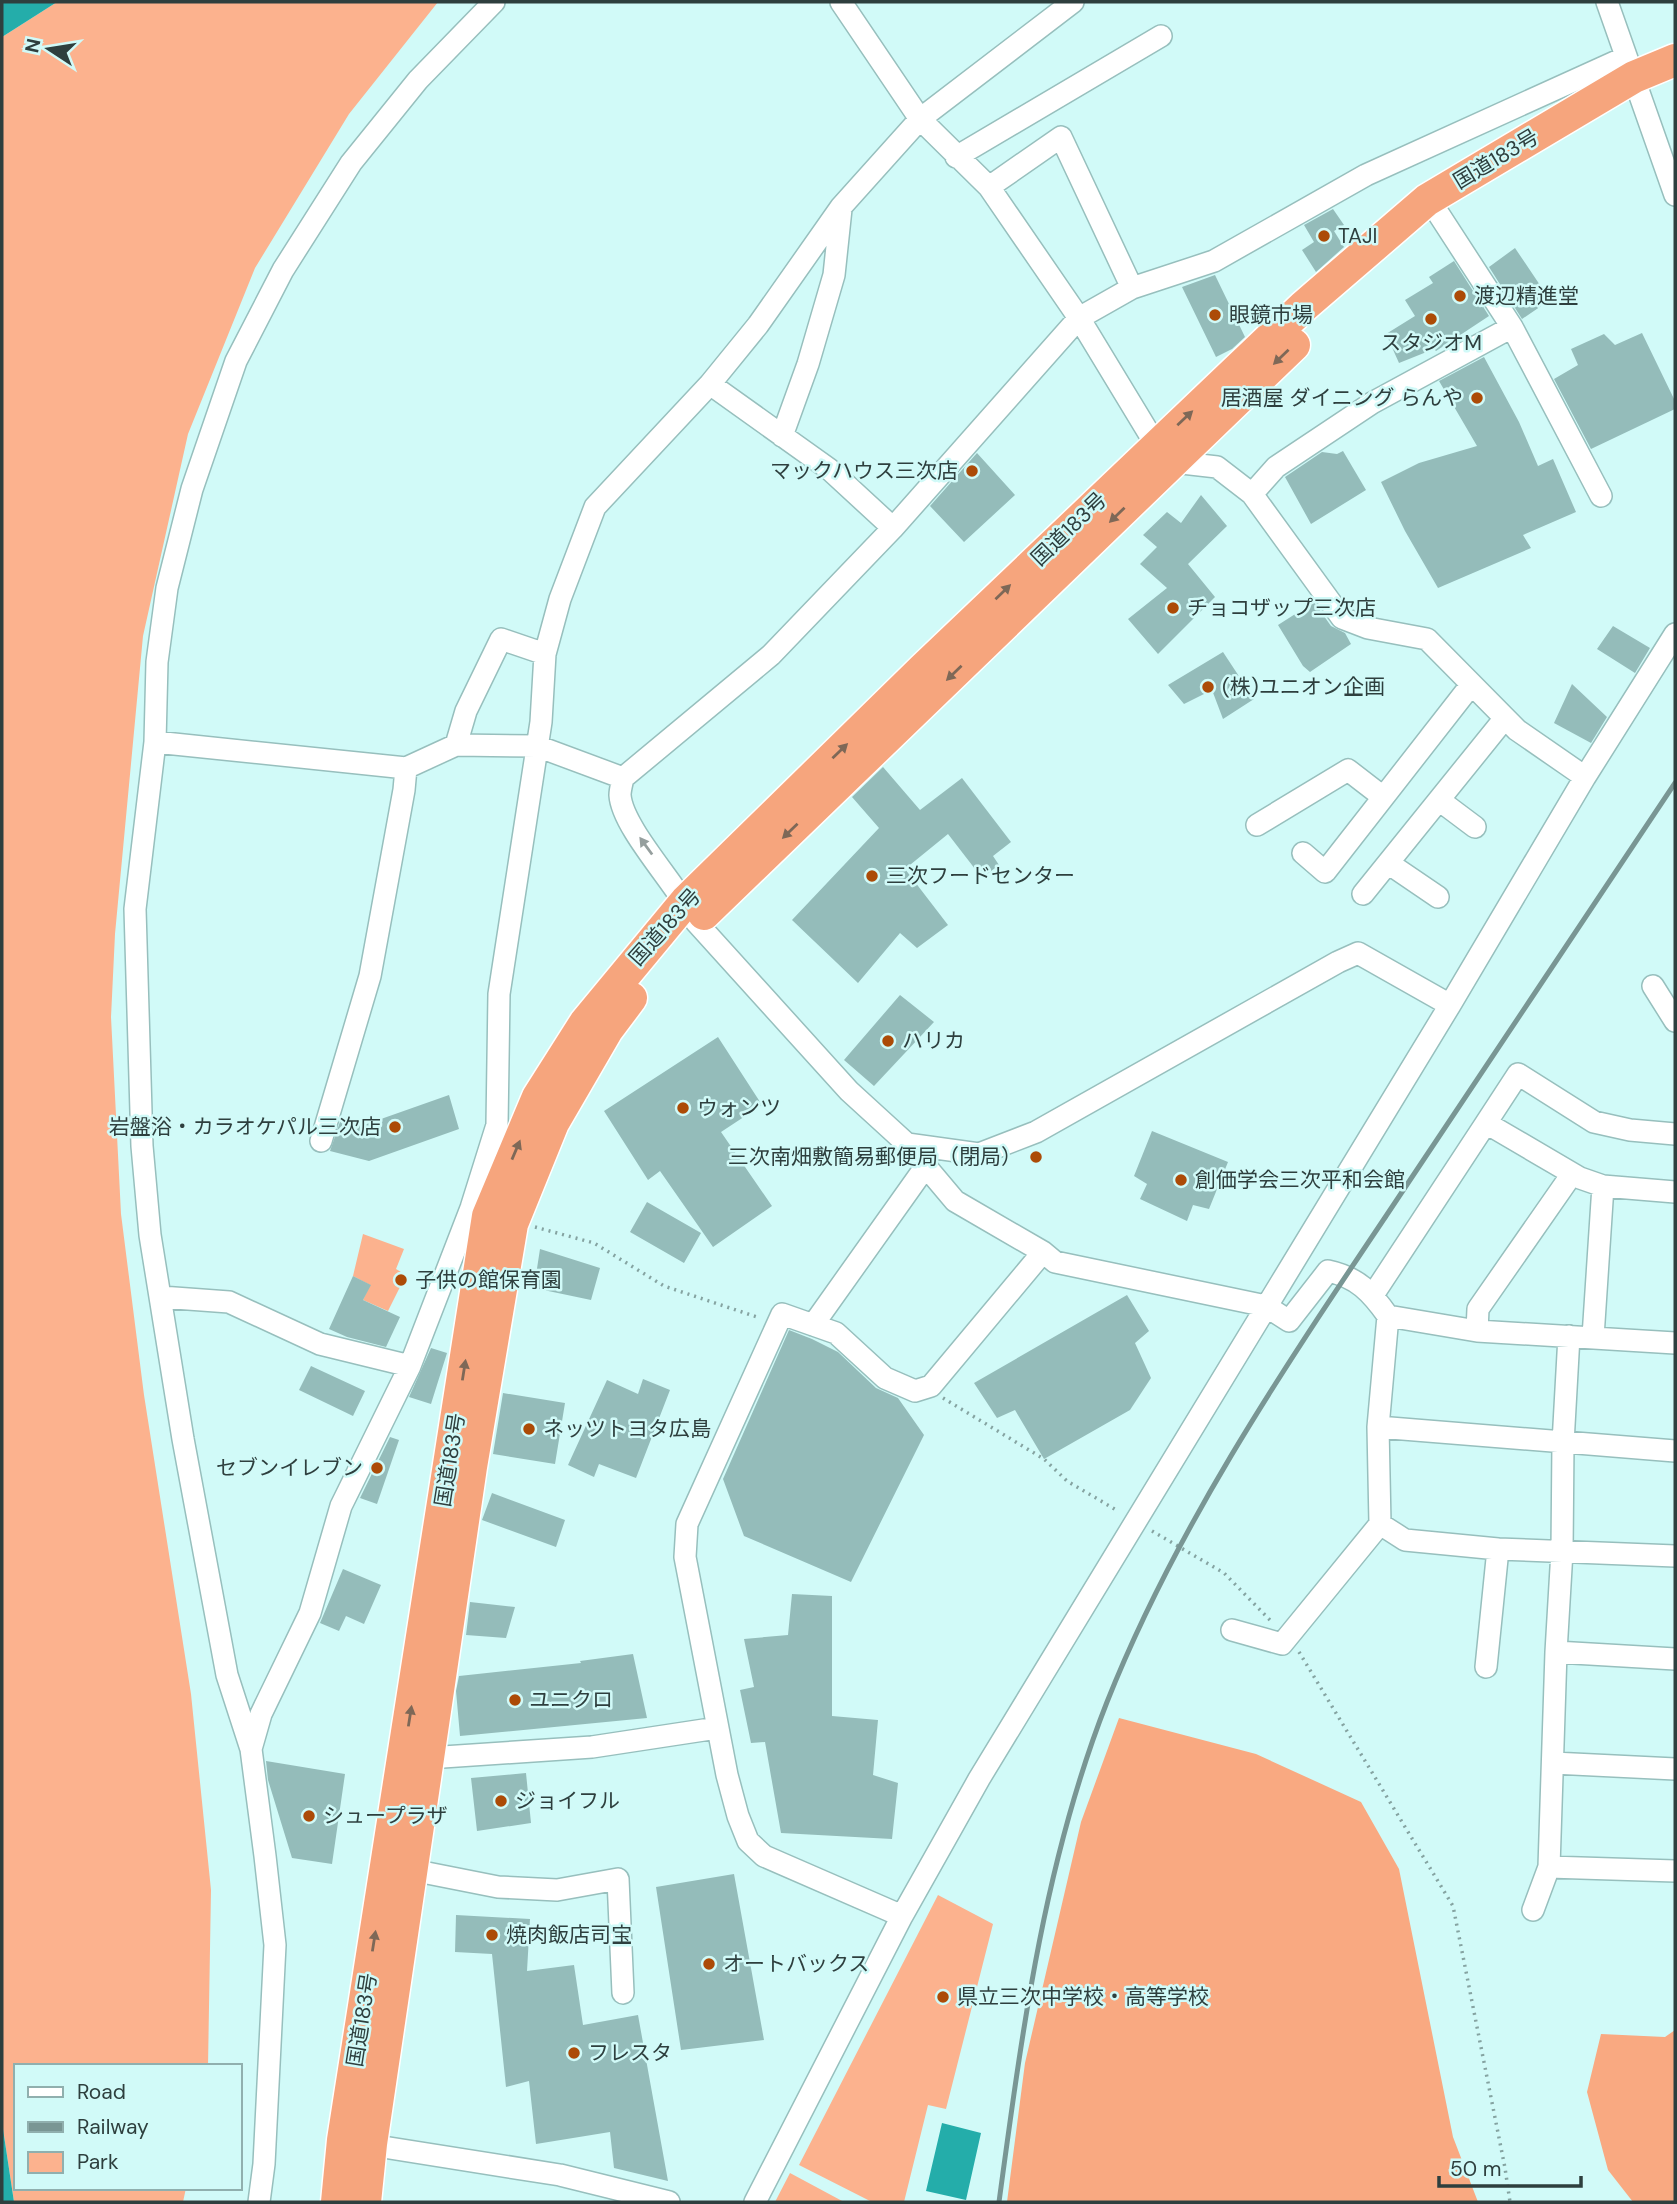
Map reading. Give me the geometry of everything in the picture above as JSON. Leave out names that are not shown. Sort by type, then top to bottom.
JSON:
[{"type":"highway","name":"国道183号","points":[[365,2202],[357,2142],[491,1216],[553,1123],[607,1030],[647,977],[691,911],[1165,453],[1304,306],[1427,200],[1633,77],[1675,60]]},
{"type":"highway","name":"国道183号","points":[[1165,453],[1322,318],[1438,213],[1633,77],[1675,82]]},
{"type":"highway","name":"国道183号","points":[[337,2202],[357,2142],[412,1870],[474,1454],[491,1216]]},
{"type":"street","points":[[259,2202],[264,2164],[275,1945],[251,1749],[227,1675],[183,1439],[150,1235],[142,1146],[135,909],[155,742],[157,662],[167,588],[192,489],[236,361],[283,270],[351,163],[418,80],[494,2]]},
{"type":"street","points":[[841,2],[920,119],[989,187],[1079,318],[1165,453],[1217,467],[1252,494],[1342,618],[1368,628],[1427,639],[1517,730],[1585,777]]},
{"type":"street","points":[[251,1749],[261,1714],[310,1613],[341,1506],[410,1366],[491,1216],[497,1125],[499,994],[541,722],[545,654],[560,599],[595,507],[710,384],[758,325],[841,207],[920,119],[1073,2]]},
{"type":"street","points":[[1606,2],[1675,195]]},
{"type":"street","points":[[956,157],[1161,36]]},
{"type":"street","points":[[1232,1630],[1282,1644],[1380,1524],[1378,1427],[1388,1316],[1373,1295],[1346,1275],[1328,1271],[1289,1321],[1266,1306],[1055,1262],[1043,1252],[955,1201],[907,1144],[849,1091],[691,911],[631,825],[620,794],[623,778],[771,655],[893,528],[1079,318],[1132,288],[1214,261],[1366,175],[1633,77]]},
{"type":"street","points":[[989,187],[1061,137],[1132,288]]},
{"type":"street","points":[[782,436],[808,364],[834,275],[841,207]]},
{"type":"street","points":[[1438,213],[1512,327],[1601,496]]},
{"type":"street","points":[[1252,494],[1276,467],[1372,403],[1512,327]]},
{"type":"street","points":[[710,384],[829,469],[893,528]]},
{"type":"street","points":[[755,2202],[902,1916],[979,1779],[1450,1005],[1585,777],[1675,634]]},
{"type":"street","points":[[456,745],[466,711],[501,639],[545,654]]},
{"type":"street","points":[[1303,853],[1325,872],[1471,685]]},
{"type":"street","points":[[1363,894],[1505,718]]},
{"type":"street","points":[[155,742],[405,768],[456,745],[537,746],[623,778]]},
{"type":"street","points":[[321,1141],[370,976],[404,790],[405,768]]},
{"type":"street","points":[[1257,825],[1348,770],[1383,797]]},
{"type":"street","points":[[1439,800],[1475,827]]},
{"type":"street","points":[[1388,863],[1438,897]]},
{"type":"street","points":[[907,1144],[979,1154],[1036,1132],[1358,953],[1450,1005]]},
{"type":"street","points":[[1653,986],[1675,1021]]},
{"type":"street","points":[[1373,1295],[1518,1074],[1594,1122],[1630,1130],[1675,1133]]},
{"type":"street","points":[[1486,1123],[1573,1174],[1603,1186],[1675,1192]]},
{"type":"street","points":[[813,1325],[926,1166]]},
{"type":"street","points":[[1477,1331],[1478,1309],[1573,1174]]},
{"type":"street","points":[[1593,1337],[1603,1186]]},
{"type":"street","points":[[902,1916],[764,1856],[748,1841],[737,1816],[685,1557],[687,1524],[782,1314],[836,1333],[884,1378],[915,1391],[931,1386],[1043,1252]]},
{"type":"street","points":[[161,1297],[229,1302],[320,1344],[410,1366]]},
{"type":"street","points":[[1388,1316],[1477,1331],[1675,1343]]},
{"type":"street","points":[[1533,1910],[1549,1867],[1569,1336]]},
{"type":"street","points":[[1378,1427],[1675,1451]]},
{"type":"street","points":[[1380,1524],[1405,1540],[1498,1549],[1675,1556]]},
{"type":"street","points":[[1486,1667],[1498,1549]]},
{"type":"street","points":[[1556,1652],[1675,1659]]},
{"type":"street","points":[[428,1758],[592,1747],[718,1728]]},
{"type":"street","points":[[1553,1763],[1675,1769]]},
{"type":"street","points":[[1549,1867],[1675,1871]]},
{"type":"street","points":[[412,1870],[498,1887],[557,1890],[618,1880],[623,1993]]},
{"type":"street","points":[[357,2142],[560,2175],[669,2202]]},
{"type":"path","points":[[1136,1521],[1224,1573],[1296,1647],[1453,1906],[1510,2202]]},
{"type":"green space","points":[[57,2],[438,2],[349,114],[255,268],[188,434],[143,636],[115,934],[111,1017],[121,1214],[144,1395],[191,1694],[211,1890],[208,2064],[14,2064],[14,2190],[186,2190],[183,2202],[14,2202],[2,2122],[2,37]]},
{"type":"green space","points":[[363,1234],[404,1249],[396,1269],[406,1275],[388,1311],[363,1300],[370,1285],[353,1276]]},
{"type":"green space","name":"県立三次中学校・高等学校","points":[[938,1895],[993,1924],[946,2109],[928,2105],[904,2202],[872,2202],[799,2165]]},
{"type":"green space","points":[[790,2173],[844,2202],[775,2202]]},
{"type":"shaded area","points":[[1119,1718],[1256,1754],[1361,1802],[1399,1869],[1453,2137],[1478,2202],[1007,2202],[1025,2063],[1081,1822]]},
{"type":"shaded area","points":[[1675,2030],[1675,2202],[1633,2202],[1608,2170],[1587,2092],[1601,2034],[1665,2037]]},
{"type":"water","points":[[2,2],[57,2],[2,37]]},
{"type":"water","points":[[2,2122],[3,2129],[14,2202],[2,2202]]},
{"type":"water","points":[[942,2123],[981,2133],[966,2200],[926,2191]]},
{"type":"building","name":"TAJI","points":[[1333,209],[1344,225],[1334,231],[1344,247],[1316,272],[1302,250],[1314,242],[1304,225]]},
{"type":"building","points":[[1515,248],[1550,300],[1522,319],[1489,267]]},
{"type":"building","points":[[1454,261],[1489,316],[1436,351],[1434,349],[1399,363],[1386,334],[1415,316],[1405,300],[1433,283],[1429,277]]},
{"type":"building","name":"眼鏡市場","points":[[1215,275],[1245,337],[1232,349],[1216,357],[1182,287]]},
{"type":"building","points":[[1642,333],[1675,401],[1675,409],[1591,449],[1554,379],[1578,365],[1571,349],[1604,334],[1615,345]]},
{"type":"building","points":[[1484,357],[1519,422],[1538,466],[1553,459],[1576,512],[1523,535],[1531,548],[1438,588],[1381,482],[1419,463],[1477,446],[1439,381]]},
{"type":"building","points":[[1343,451],[1366,490],[1311,524],[1285,477],[1322,452],[1337,454]]},
{"type":"building","name":"マックハウス三次店","points":[[977,453],[1015,495],[964,542],[930,506]]},
{"type":"building","points":[[1201,495],[1227,526],[1188,564],[1215,597],[1158,654],[1128,619],[1167,588],[1140,564],[1157,547],[1143,535],[1167,512],[1181,523]]},
{"type":"building","points":[[1314,602],[1331,626],[1345,633],[1351,644],[1310,672],[1303,666],[1278,625]]},
{"type":"building","points":[[1613,626],[1650,648],[1635,673],[1597,649]]},
{"type":"building","name":"(株)ユニオン企画","points":[[1223,652],[1254,699],[1223,719],[1212,690],[1184,704],[1168,685]]},
{"type":"building","points":[[1572,684],[1607,717],[1591,743],[1554,723]]},
{"type":"building","points":[[883,767],[920,810],[962,778],[1011,842],[993,856],[999,865],[982,878],[948,834],[905,869],[948,925],[917,948],[900,933],[858,983],[792,920],[879,828],[852,797]]},
{"type":"building","name":"ハリカ","points":[[900,995],[934,1022],[874,1086],[844,1060]]},
{"type":"building","name":"ウォンツ","points":[[718,1037],[762,1105],[721,1132],[772,1206],[713,1247],[660,1171],[648,1180],[604,1111]]},
{"type":"building","name":"岩盤浴・カラオケパル三次店","points":[[449,1095],[459,1129],[369,1161],[330,1151],[341,1119],[364,1125]]},
{"type":"building","name":"創価学会三次平和会館","points":[[1152,1131],[1228,1162],[1209,1209],[1193,1205],[1187,1221],[1140,1199],[1147,1184],[1134,1176]]},
{"type":"building","points":[[647,1202],[701,1233],[684,1263],[630,1232]]},
{"type":"building","points":[[540,1249],[600,1268],[591,1300],[534,1288]]},
{"type":"building","points":[[353,1276],[371,1285],[363,1300],[400,1317],[386,1347],[347,1337],[329,1329]]},
{"type":"building","points":[[1127,1295],[1149,1331],[1135,1343],[1151,1378],[1130,1410],[1044,1459],[1015,1410],[997,1418],[974,1383]]},
{"type":"building","points":[[789,1330],[838,1352],[876,1388],[898,1398],[924,1435],[851,1582],[744,1536],[723,1479]]},
{"type":"building","points":[[431,1348],[447,1353],[431,1404],[409,1397]]},
{"type":"building","points":[[311,1366],[365,1391],[353,1416],[299,1390]]},
{"type":"building","points":[[643,1379],[670,1390],[636,1478],[599,1464],[594,1477],[568,1465],[607,1380],[638,1394]]},
{"type":"building","name":"ネッツトヨタ広島","points":[[503,1393],[565,1403],[555,1464],[493,1454]]},
{"type":"building","points":[[390,1437],[399,1440],[377,1504],[360,1498]]},
{"type":"building","points":[[492,1493],[565,1520],[556,1547],[482,1520]]},
{"type":"building","points":[[343,1569],[381,1585],[364,1624],[346,1616],[339,1631],[320,1623]]},
{"type":"building","points":[[792,1594],[832,1596],[832,1716],[878,1720],[873,1775],[898,1783],[892,1839],[781,1833],[765,1742],[751,1743],[740,1690],[754,1687],[744,1639],[788,1635]]},
{"type":"building","points":[[470,1602],[515,1607],[506,1638],[466,1635]]},
{"type":"building","name":"ユニクロ","points":[[633,1654],[647,1718],[460,1736],[456,1691],[459,1676],[581,1663],[580,1661]]},
{"type":"building","name":"シュープラザ","points":[[266,1761],[345,1774],[332,1864],[292,1858],[268,1780]]},
{"type":"building","name":"ジョイフル","points":[[526,1773],[531,1823],[477,1831],[471,1778]]},
{"type":"building","name":"オートバックス","points":[[734,1874],[764,2040],[681,2050],[656,1887]]},
{"type":"building","name":"フレスタ","points":[[456,1915],[530,1919],[527,1971],[574,1965],[583,2025],[638,2015],[668,2181],[614,2168],[610,2132],[536,2144],[529,2081],[506,2087],[492,1954],[455,1952]]},
{"type":"railway","points":[[999,2202],[1038,1949],[1067,1824],[1085,1762],[1107,1702],[1165,1574],[1270,1392],[1675,783]]},
{"type":"place","name":"TAJI","points":[[1324,236]]},
{"type":"place","name":"渡辺精進堂","points":[[1460,296]]},
{"type":"place","name":"眼鏡市場","points":[[1215,315]]},
{"type":"place","name":"スタジオM","points":[[1431,319]]},
{"type":"place","name":"居酒屋 ダイニング らんや","points":[[1477,398]]},
{"type":"place","name":"マックハウス三次店","points":[[972,471]]},
{"type":"place","name":"チョコザップ三次店","points":[[1173,608]]},
{"type":"place","name":"(株)ユニオン企画","points":[[1208,687]]},
{"type":"place","name":"三次フードセンター","points":[[872,876]]},
{"type":"place","name":"ハリカ","points":[[888,1041]]},
{"type":"place","name":"ウォンツ","points":[[683,1108]]},
{"type":"place","name":"岩盤浴・カラオケパル三次店","points":[[395,1127]]},
{"type":"place","name":"三次南畑敷簡易郵便局（閉局）","points":[[1036,1157]]},
{"type":"place","name":"創価学会三次平和会館","points":[[1181,1180]]},
{"type":"place","name":"子供の館保育園","points":[[401,1280]]},
{"type":"place","name":"ネッツトヨタ広島","points":[[529,1429]]},
{"type":"place","name":"セブンイレブン","points":[[377,1468]]},
{"type":"place","name":"ユニクロ","points":[[515,1700]]},
{"type":"place","name":"ジョイフル","points":[[501,1801]]},
{"type":"place","name":"シュープラザ","points":[[309,1816]]},
{"type":"place","name":"焼肉飯店司宝","points":[[492,1935]]},
{"type":"place","name":"オートバックス","points":[[709,1964]]},
{"type":"place","name":"県立三次中学校・高等学校","points":[[943,1997]]},
{"type":"place","name":"フレスタ","points":[[574,2053]]}]
